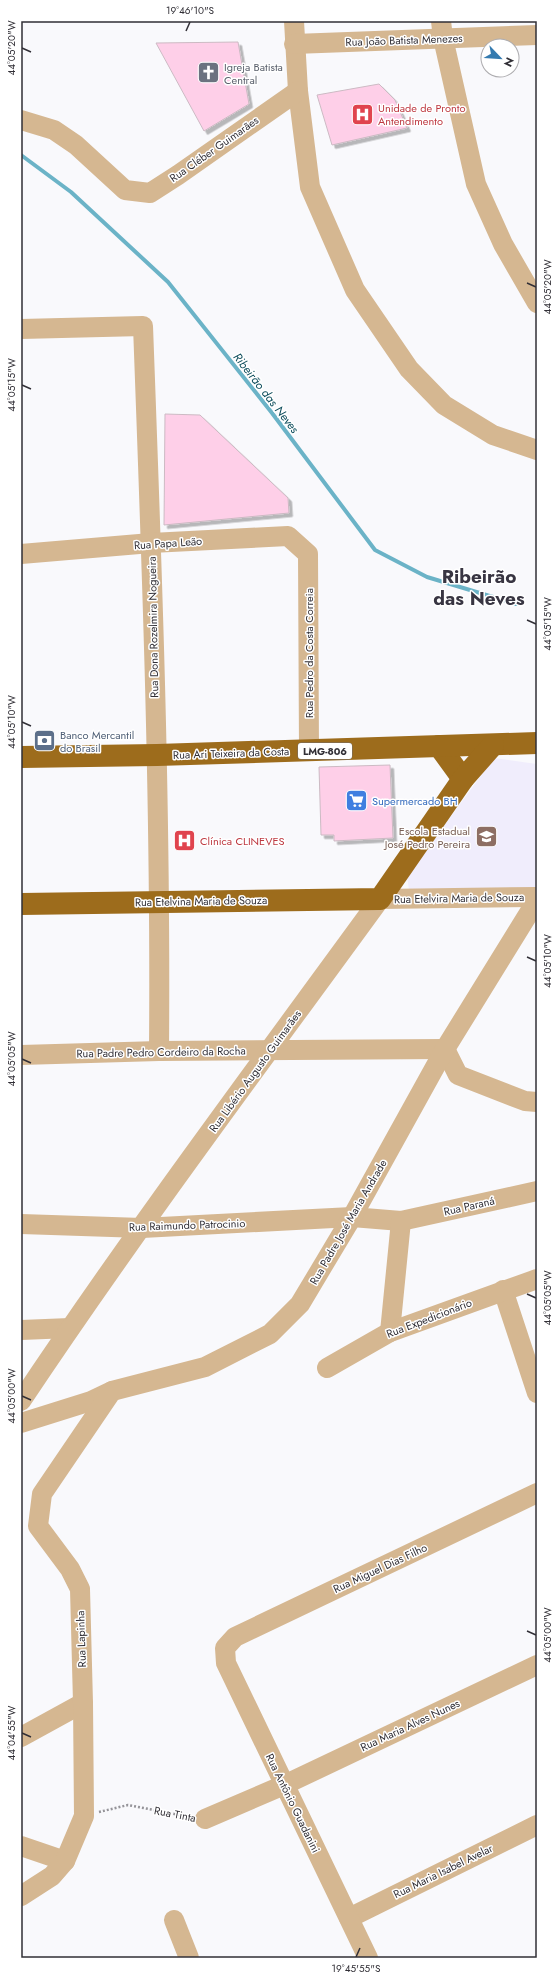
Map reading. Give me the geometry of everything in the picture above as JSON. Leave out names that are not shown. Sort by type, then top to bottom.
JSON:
[{"type":"highway","name":"Rua Ari Teixeira da Costa","points":[[21,757],[309,751],[537,743]]},
{"type":"highway","name":"Rua Libério Augusto Guimarães","points":[[380,899],[463,778],[493,745]]},
{"type":"highway","points":[[439,746],[463,778]]},
{"type":"highway","name":"Rua Etelvina Maria de Souza","points":[[21,904],[380,899]]},
{"type":"street","points":[[294,21],[294,44],[298,91],[310,187],[355,290],[409,369],[444,405],[493,436],[537,450]]},
{"type":"street","points":[[442,30],[476,184],[503,244],[537,303]]},
{"type":"street","name":"Rua João Batista Menezes","points":[[294,44],[442,30],[537,35]]},
{"type":"street","name":"Rua Cléber Guimarães","points":[[21,120],[54,130],[76,145],[125,190],[150,193],[298,91]]},
{"type":"street","name":"Rua Dona Rozelmira Nogueira","points":[[21,329],[143,326],[157,755],[160,901],[159,1051]]},
{"type":"street","name":"Rua Papa Leão","points":[[21,554],[151,543],[288,536],[308,554]]},
{"type":"street","name":"Rua Pedro da Costa Correia","points":[[308,554],[309,751]]},
{"type":"street","name":"Rua Etelvira Maria de Souza","points":[[380,899],[537,899]]},
{"type":"street","name":"Rua Libério Augusto Guimarães","points":[[26,1393],[70,1328],[380,899]]},
{"type":"street","name":"Rua Padre José Maria Andrade","points":[[21,1423],[112,1392],[205,1367],[270,1334],[300,1304],[352,1218],[445,1049],[537,899]]},
{"type":"street","points":[[445,1049],[458,1075],[533,1098]]},
{"type":"street","name":"Rua Padre Pedro Cordeiro da Rocha","points":[[21,1055],[159,1051],[445,1049]]},
{"type":"street","name":"Rua Paraná","points":[[352,1218],[401,1221],[537,1191]]},
{"type":"street","name":"Rua Raimundo Patrocinio","points":[[21,1224],[142,1228],[352,1218]]},
{"type":"street","points":[[390,1332],[401,1221]]},
{"type":"street","name":"Rua Expedicionário","points":[[327,1368],[390,1332],[502,1290],[537,1279]]},
{"type":"street","points":[[502,1290],[537,1393]]},
{"type":"street","points":[[21,1330],[70,1328]]},
{"type":"street","name":"Rua Lapinha","points":[[21,1896],[52,1876],[65,1861],[84,1816],[80,1589],[70,1569],[38,1526],[42,1494],[112,1392]]},
{"type":"street","points":[[26,1393],[48,1413]]},
{"type":"street","name":"Rua Miguel Dias Filho","points":[[226,1648],[235,1637],[537,1493]]},
{"type":"street","name":"Rua Antônio Guadanini","points":[[226,1648],[226,1663],[368,1958]]},
{"type":"street","name":"Rua Maria Alves Nunes","points":[[284,1785],[537,1665]]},
{"type":"street","points":[[21,1736],[83,1703]]},
{"type":"street","name":"Rua Tinta","points":[[205,1819],[284,1785]]},
{"type":"street","name":"Rua Maria Isabel Avelar","points":[[349,1918],[537,1825]]},
{"type":"street","points":[[21,1846],[65,1861]]},
{"type":"street","points":[[174,1920],[189,1958]]},
{"type":"path","name":"Rua Tinta","points":[[84,1816],[128,1805],[205,1819]]},
{"type":"shaded area","name":"Escola Estadual José Pedro Pereira","points":[[494,758],[537,764],[537,884],[535,888],[409,890],[407,876]]},
{"type":"building","name":"Igreja Batista Central","points":[[238,42],[249,104],[204,131],[156,43]]},
{"type":"building","name":"Unidade de Pronto Antendimento","points":[[379,84],[395,100],[407,128],[332,145],[317,95]]},
{"type":"building","points":[[165,414],[200,415],[288,498],[289,513],[164,525]]},
{"type":"building","name":"Supermercado BH","points":[[390,765],[393,838],[334,841],[334,835],[321,835],[319,767]]},
{"type":"waterway","name":"Ribeirão das Neves","points":[[21,155],[71,192],[168,282],[272,413],[375,550],[427,577],[516,604]]},
{"type":"place","name":"Igreja Batista Central","points":[[208,73]]},
{"type":"place","name":"Unidade de Pronto Antendimento","points":[[362,114]]},
{"type":"place","name":"Banco Mercantil do Brasil","points":[[44,741]]},
{"type":"place","name":"Supermercado BH","points":[[356,801]]},
{"type":"place","name":"Escola Estadual José Pedro Pereira","points":[[486,837]]},
{"type":"place","name":"Clínica CLINEVES","points":[[185,841]]},
{"type":"district","name":"Ribeirão das Neves","points":[[479,587]]}]
